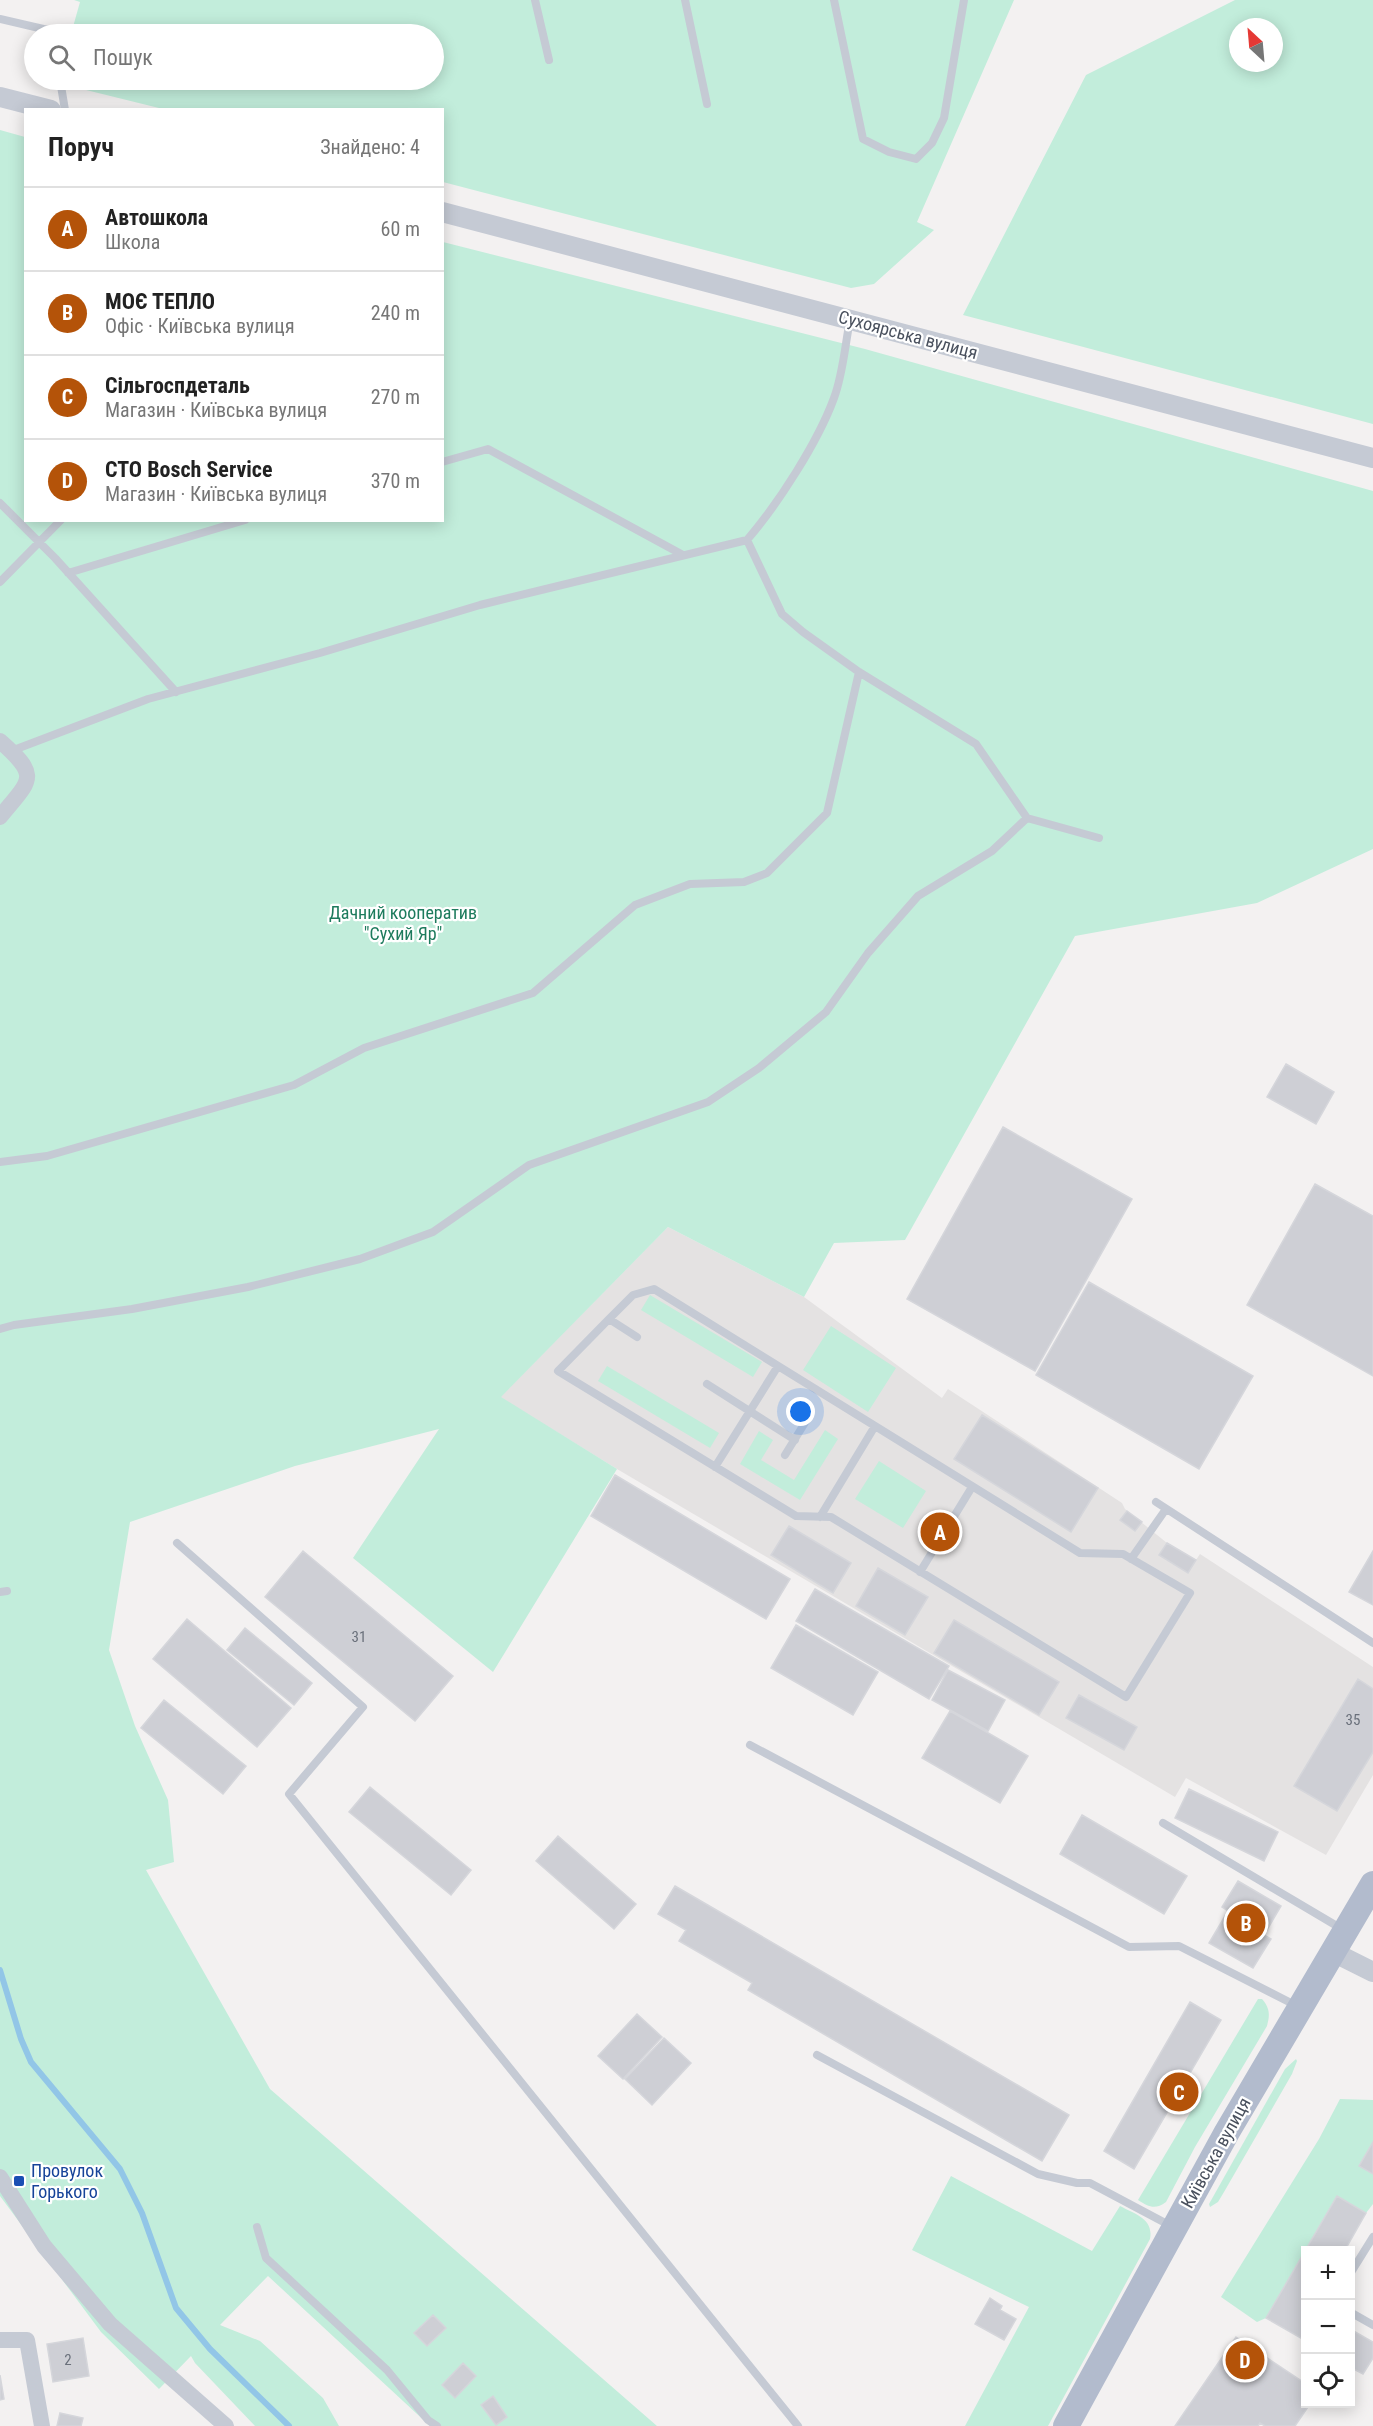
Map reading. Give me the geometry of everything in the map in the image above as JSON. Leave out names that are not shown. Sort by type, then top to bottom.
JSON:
[{"type":"main road","name":"Київська вулиця","points":[[1066,2426],[1227,2132],[1373,1884]]},
{"type":"street","points":[[0,96],[44,108]]},
{"type":"street","name":"Сухоярська вулиця","points":[[444,213],[1373,458]]},
{"type":"street","points":[[0,817],[26,785],[27,771],[22,760],[6,746]]},
{"type":"street","points":[[1339,1942],[1373,1972]]},
{"type":"street","points":[[0,2177],[44,2246],[110,2324],[226,2426]]},
{"type":"street","points":[[0,2340],[27,2340],[42,2426]]},
{"type":"lane","points":[[535,0],[549,60]]},
{"type":"lane","points":[[685,0],[707,104]]},
{"type":"lane","points":[[834,0],[863,139],[889,152],[916,159],[932,142],[944,118],[964,0]]},
{"type":"lane","points":[[0,19],[24,25]]},
{"type":"lane","points":[[62,90],[65,108]]},
{"type":"lane","points":[[6,746],[148,699],[320,653],[480,605],[747,540],[767,516],[810,447],[835,397],[850,320]]},
{"type":"lane","points":[[444,461],[488,449],[683,555]]},
{"type":"lane","points":[[0,503],[68,573],[176,692]]},
{"type":"lane","points":[[0,582],[59,522]]},
{"type":"lane","points":[[68,573],[238,522]]},
{"type":"lane","points":[[747,540],[782,614],[803,632],[859,672],[976,744],[1027,818],[1099,838]]},
{"type":"lane","points":[[0,1162],[47,1156],[294,1085],[364,1048],[533,993],[635,904],[690,884],[744,882],[767,873],[827,813],[859,672]]},
{"type":"lane","points":[[0,1329],[14,1325],[132,1309],[248,1287],[360,1259],[433,1232],[529,1165],[708,1102],[759,1068],[826,1012],[868,953],[918,896],[992,851],[1027,818]]},
{"type":"lane","points":[[654,1289],[1080,1553],[1123,1554],[1190,1593],[1126,1697],[831,1517],[796,1516],[558,1371],[609,1319],[633,1295],[654,1289]]},
{"type":"lane","points":[[609,1319],[637,1336]]},
{"type":"lane","points":[[715,1467],[778,1366]]},
{"type":"lane","points":[[707,1384],[795,1440]]},
{"type":"lane","points":[[785,1455],[806,1421]]},
{"type":"lane","points":[[820,1517],[875,1426]]},
{"type":"lane","points":[[920,1572],[972,1487]]},
{"type":"lane","points":[[1156,1502],[1373,1643]]},
{"type":"lane","points":[[1131,1559],[1166,1509]]},
{"type":"lane","points":[[177,1544],[363,1707],[289,1794],[798,2426]]},
{"type":"lane","points":[[750,1745],[1129,1947],[1179,1946],[1300,2008]]},
{"type":"lane","points":[[1163,1823],[1339,1942]]},
{"type":"lane","points":[[817,2055],[1038,2174],[1077,2183],[1090,2183],[1174,2228]]},
{"type":"lane","points":[[257,2227],[266,2258],[387,2370],[428,2420],[437,2426]]},
{"type":"lane","points":[[1355,2266],[1373,2237]]},
{"type":"lane","points":[[1355,2315],[1373,2325]]},
{"type":"shaded area","points":[[668,1227],[804,1297],[942,1398],[948,1389],[1122,1503],[1125,1509],[1167,1543],[1196,1560],[1200,1554],[1373,1667],[1373,1775],[1326,1855],[1186,1778],[1175,1797],[617,1469],[500,1397]]},
{"type":"green space","points":[[74,0],[1014,0],[917,222],[934,230],[874,284],[851,288],[444,182],[444,108],[159,108],[86,90],[444,90],[444,24],[74,24],[80,2]]},
{"type":"green space","points":[[1235,0],[1373,0],[1373,424],[963,315],[1086,75]]},
{"type":"green space","name":"Дачний кооператив \"Сухий Яр\"","points":[[0,130],[24,137],[24,522],[444,522],[444,242],[865,349],[1373,491],[1373,849],[1257,903],[1075,936],[905,1240],[834,1243],[804,1297],[668,1227],[501,1397],[617,1469],[493,1672],[353,1558],[439,1429],[295,1466],[130,1522],[109,1650],[135,1726],[168,1800],[174,1862],[146,1870],[270,2089],[657,2426],[430,2426],[268,2276],[220,2325],[260,2341],[323,2398],[339,2426],[255,2426],[191,2356],[159,2389],[101,2332],[0,2196]]},
{"type":"green space","points":[[650,1295],[762,1362],[753,1377],[641,1310]]},
{"type":"green space","points":[[831,1326],[896,1368],[868,1412],[803,1370]]},
{"type":"green space","points":[[607,1366],[719,1433],[710,1448],[598,1381]]},
{"type":"green space","points":[[825,1430],[838,1439],[800,1500],[740,1464],[759,1431],[773,1440],[761,1460],[794,1480]]},
{"type":"green space","points":[[879,1461],[926,1491],[903,1528],[855,1499]]},
{"type":"green space","points":[[1258,1999],[1265,2002],[1268,2009],[1267,2026],[1195,2147],[1166,2202],[1155,2207],[1138,2200]]},
{"type":"green space","points":[[1296,2059],[1292,2074],[1224,2192],[1218,2202],[1210,2207],[1209,2204],[1285,2069]]},
{"type":"green space","points":[[1340,2099],[1373,2100],[1373,2142],[1359,2165],[1373,2174],[1373,2204],[1366,2213],[1336,2197],[1308,2246],[1301,2246],[1301,2258],[1266,2318],[1257,2322],[1221,2297],[1319,2139]]},
{"type":"green space","points":[[951,2176],[1092,2251],[1120,2206],[1142,2218],[1149,2227],[1150,2239],[1048,2426],[965,2426],[1029,2307],[912,2250]]},
{"type":"building","points":[[1286,1064],[1334,1092],[1316,1124],[1267,1097]]},
{"type":"building","points":[[1003,1127],[1132,1199],[1035,1371],[907,1299]]},
{"type":"building","points":[[1315,1184],[1373,1216],[1373,1376],[1247,1305]]},
{"type":"building","points":[[1089,1282],[1253,1376],[1199,1469],[1036,1375]]},
{"type":"building","points":[[982,1415],[1098,1488],[1071,1532],[954,1459]]},
{"type":"building","points":[[615,1475],[790,1579],[766,1619],[591,1516]]},
{"type":"building","points":[[1127,1511],[1142,1522],[1135,1531],[1120,1520]]},
{"type":"building","points":[[789,1526],[851,1563],[833,1593],[771,1555]]},
{"type":"building","points":[[1167,1543],[1196,1560],[1188,1573],[1159,1555]]},
{"type":"building","points":[[303,1551],[453,1676],[415,1721],[265,1597]]},
{"type":"building","points":[[1373,1551],[1373,1605],[1349,1592]]},
{"type":"building","points":[[878,1568],[928,1597],[905,1635],[856,1606]]},
{"type":"building","points":[[815,1589],[949,1666],[929,1699],[796,1621]]},
{"type":"building","points":[[187,1619],[291,1708],[257,1747],[153,1659]]},
{"type":"building","points":[[954,1620],[1059,1682],[1039,1715],[934,1653]]},
{"type":"building","points":[[796,1625],[878,1672],[853,1715],[771,1668]]},
{"type":"building","points":[[245,1628],[312,1683],[294,1705],[227,1650]]},
{"type":"building","points":[[948,1670],[1005,1700],[988,1731],[932,1700]]},
{"type":"building","points":[[1358,1679],[1373,1689],[1373,1752],[1337,1811],[1294,1786]]},
{"type":"building","points":[[1079,1695],[1137,1727],[1124,1750],[1066,1718]]},
{"type":"building","points":[[164,1700],[246,1766],[223,1794],[141,1728]]},
{"type":"building","points":[[950,1711],[1028,1756],[1000,1803],[922,1758]]},
{"type":"building","points":[[370,1787],[471,1870],[451,1895],[349,1812]]},
{"type":"building","points":[[1189,1789],[1278,1832],[1264,1861],[1175,1818]]},
{"type":"building","points":[[1082,1815],[1187,1876],[1164,1914],[1060,1854]]},
{"type":"building","points":[[558,1836],[636,1904],[614,1929],[536,1861]]},
{"type":"building","points":[[1238,1881],[1281,1906],[1264,1935],[1271,1939],[1253,1968],[1209,1943],[1228,1911],[1222,1907]]},
{"type":"building","points":[[675,1886],[1069,2115],[1042,2161],[748,1990],[752,1983],[679,1941],[686,1930],[658,1914]]},
{"type":"building","points":[[1190,2002],[1221,2020],[1134,2169],[1104,2151]]},
{"type":"building","points":[[637,2014],[662,2037],[623,2079],[598,2056]]},
{"type":"building","points":[[664,2038],[691,2063],[652,2105],[625,2079]]},
{"type":"building","points":[[1373,2142],[1373,2174],[1359,2166]]},
{"type":"building","points":[[1337,2196],[1366,2213],[1347,2246],[1308,2246]]},
{"type":"building","points":[[1301,2258],[1301,2338],[1266,2318]]},
{"type":"building","points":[[990,2298],[1002,2306],[1000,2310],[1016,2319],[1004,2340],[975,2324]]},
{"type":"building","points":[[433,2315],[446,2328],[427,2346],[414,2333]]},
{"type":"building","points":[[1355,2332],[1373,2342],[1373,2358],[1363,2374],[1355,2370]]},
{"type":"building","points":[[1236,2337],[1301,2381],[1301,2408],[1307,2408],[1295,2426],[1265,2426],[1260,2423],[1258,2426],[1175,2426]]},
{"type":"building","points":[[83,2338],[89,2376],[53,2382],[47,2344]]},
{"type":"building","points":[[463,2363],[476,2376],[455,2398],[442,2385]]},
{"type":"building","points":[[0,2375],[4,2399],[0,2400]]},
{"type":"building","points":[[493,2396],[507,2417],[496,2425],[481,2405]]},
{"type":"building","points":[[60,2413],[83,2418],[81,2426],[57,2426]]},
{"type":"waterway","points":[[0,1970],[21,2039],[31,2062],[120,2169],[142,2213],[176,2308],[210,2349],[289,2426]]},
{"type":"place","name":"Автошкола","points":[[940,1532]]},
{"type":"place","name":"МОЄ ТЕПЛО","points":[[1246,1923]]},
{"type":"place","name":"Сільгоспдеталь","points":[[1179,2092]]},
{"type":"place","name":"Провулок Горького","points":[[19,2181]]},
{"type":"place","name":"СТО Bosch Service","points":[[1245,2360]]}]
